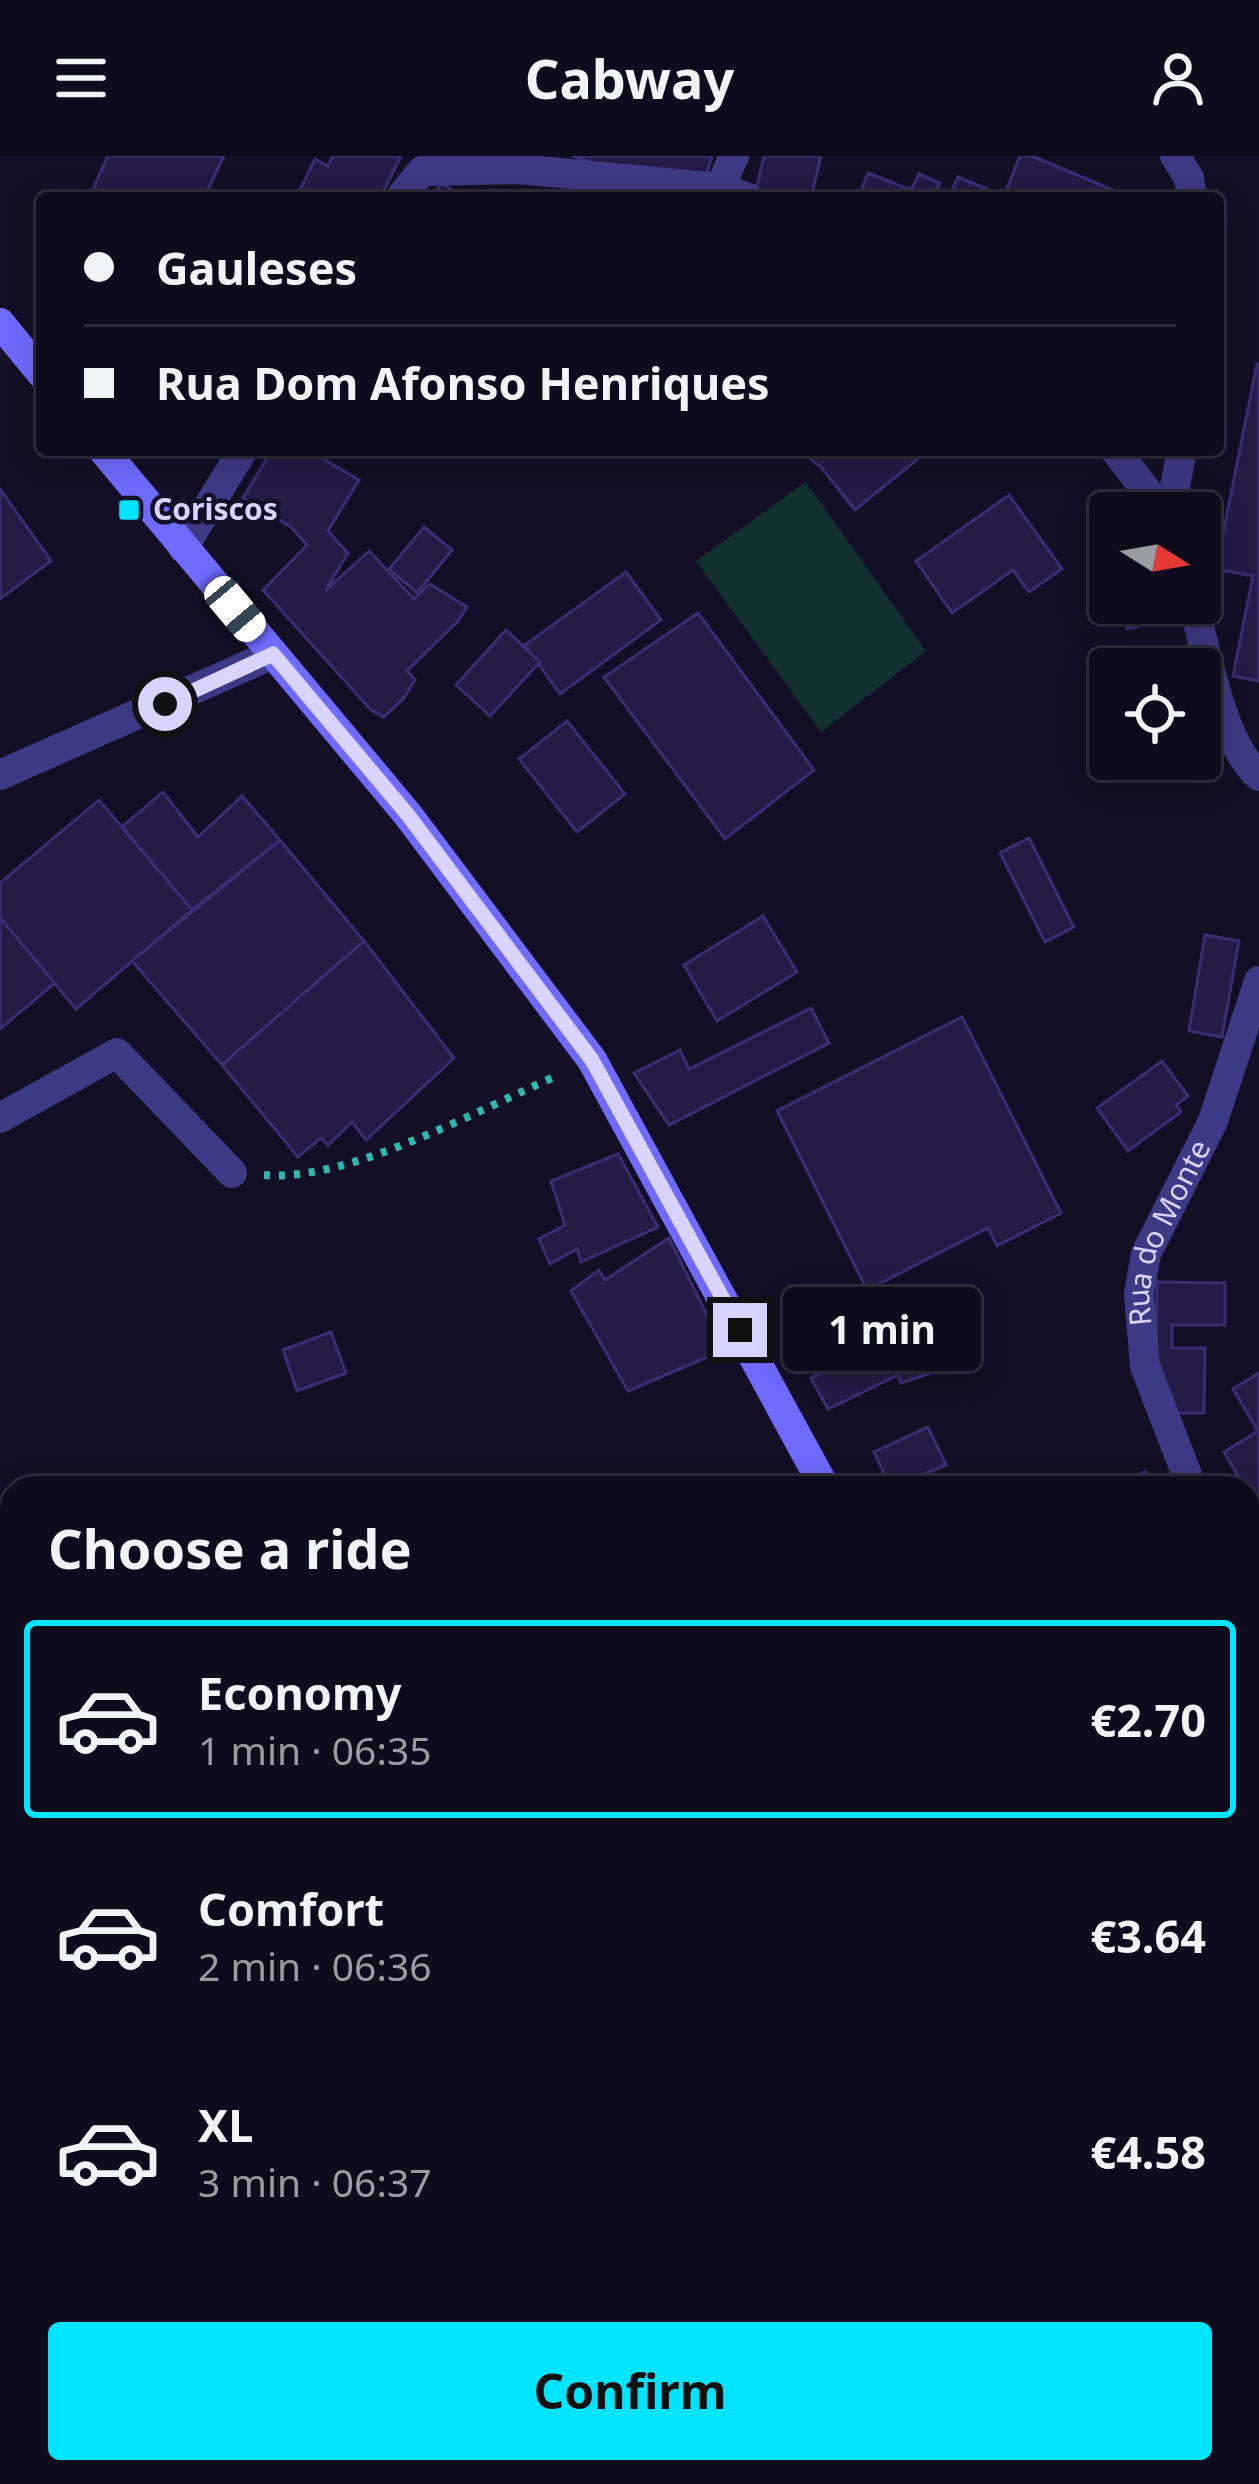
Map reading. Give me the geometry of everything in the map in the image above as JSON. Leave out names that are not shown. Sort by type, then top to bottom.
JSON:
[{"type":"main road","points":[[0,323],[36,367]]},
{"type":"main road","points":[[109,456],[408,815],[592,1060],[818,1476]]},
{"type":"street","points":[[734,156],[734,192]]},
{"type":"street","points":[[1175,156],[1189,178],[1191,192]]},
{"type":"street","points":[[405,192],[422,171],[541,171],[725,192]]},
{"type":"street","points":[[183,548],[239,456]]},
{"type":"street","points":[[1120,456],[1150,492]]},
{"type":"street","points":[[1172,492],[1181,456]]},
{"type":"street","points":[[1199,624],[1226,721],[1246,765],[1259,776]]},
{"type":"street","points":[[0,775],[273,654]]},
{"type":"street","name":"Rua do Monte","points":[[1187,1476],[1145,1366],[1139,1294],[1146,1255],[1213,1121],[1259,981]]},
{"type":"street","points":[[0,1118],[117,1053],[232,1173]]},
{"type":"path","points":[[232,1173],[295,1178],[350,1165],[592,1060]]},
{"type":"green space","points":[[806,482],[926,651],[821,732],[696,561]]},
{"type":"building","points":[[108,156],[224,156],[207,192],[92,192]]},
{"type":"building","points":[[333,156],[401,156],[383,192],[299,192],[315,159],[328,166]]},
{"type":"building","points":[[572,156],[712,156],[701,192],[684,192]]},
{"type":"building","points":[[764,156],[821,156],[812,192],[756,190]]},
{"type":"building","points":[[1020,156],[1032,156],[1118,192],[1006,192]]},
{"type":"building","points":[[868,173],[911,190],[919,174],[940,183],[936,192],[860,192]]},
{"type":"building","points":[[958,177],[994,192],[952,192]]},
{"type":"building","points":[[441,183],[457,192],[436,192]]},
{"type":"building","points":[[1259,364],[1259,681],[1233,676],[1253,576],[1221,570],[1221,544]]},
{"type":"building","points":[[268,456],[319,456],[359,480],[328,531],[348,553],[325,591],[369,551],[414,599],[430,584],[467,607],[407,671],[415,680],[384,717],[371,710],[263,590],[307,545],[291,527],[243,498]]},
{"type":"building","points":[[810,456],[922,456],[855,510]]},
{"type":"building","points":[[0,489],[51,561],[0,599]]},
{"type":"building","points":[[1009,495],[1062,569],[1029,592],[1013,570],[952,613],[916,561]]},
{"type":"building","points":[[424,527],[452,550],[417,593],[389,569]]},
{"type":"building","points":[[626,572],[661,620],[560,694],[525,645]]},
{"type":"building","points":[[698,613],[814,770],[725,839],[604,677]]},
{"type":"building","points":[[506,630],[540,662],[490,716],[456,685]]},
{"type":"building","points":[[567,721],[625,794],[577,832],[519,759]]},
{"type":"building","points":[[163,792],[198,837],[242,796],[280,840],[192,910],[122,827]]},
{"type":"building","points":[[99,800],[192,910],[76,1009],[0,918],[0,883]]},
{"type":"building","points":[[1029,838],[1074,927],[1045,942],[1000,853]]},
{"type":"building","points":[[280,840],[364,941],[222,1065],[132,961]]},
{"type":"building","points":[[763,916],[797,972],[717,1021],[684,965]]},
{"type":"building","points":[[0,918],[55,983],[0,1029]]},
{"type":"building","points":[[1205,935],[1239,941],[1222,1037],[1189,1031]]},
{"type":"building","points":[[364,941],[454,1058],[366,1140],[352,1122],[328,1145],[321,1138],[298,1157],[222,1065]]},
{"type":"building","points":[[811,1008],[829,1043],[669,1125],[634,1073],[680,1050],[689,1069]]},
{"type":"building","points":[[962,1017],[1061,1213],[997,1246],[988,1228],[867,1290],[777,1111]]},
{"type":"building","points":[[1162,1061],[1188,1096],[1176,1105],[1181,1112],[1128,1151],[1097,1108]]},
{"type":"building","points":[[618,1154],[658,1227],[581,1262],[577,1249],[550,1264],[539,1239],[565,1225],[551,1181]]},
{"type":"building","points":[[669,1238],[724,1350],[628,1391],[571,1291],[599,1270],[605,1280]]},
{"type":"building","points":[[1157,1282],[1225,1283],[1225,1325],[1172,1325],[1172,1348],[1205,1348],[1204,1413],[1156,1413]]},
{"type":"building","points":[[907,1291],[949,1367],[901,1383],[898,1375],[828,1409],[811,1378],[893,1337],[876,1305]]},
{"type":"building","points":[[331,1332],[346,1373],[297,1391],[283,1350]]},
{"type":"building","points":[[1259,1373],[1259,1476],[1238,1476],[1224,1452],[1258,1431],[1233,1389]]},
{"type":"building","points":[[928,1427],[946,1465],[920,1476],[885,1476],[874,1452]]},
{"type":"place","name":"Coriscos","points":[[129,510]]},
{"type":"route","points":[[165,704],[273,654],[408,815],[592,1060],[740,1330]]}]
